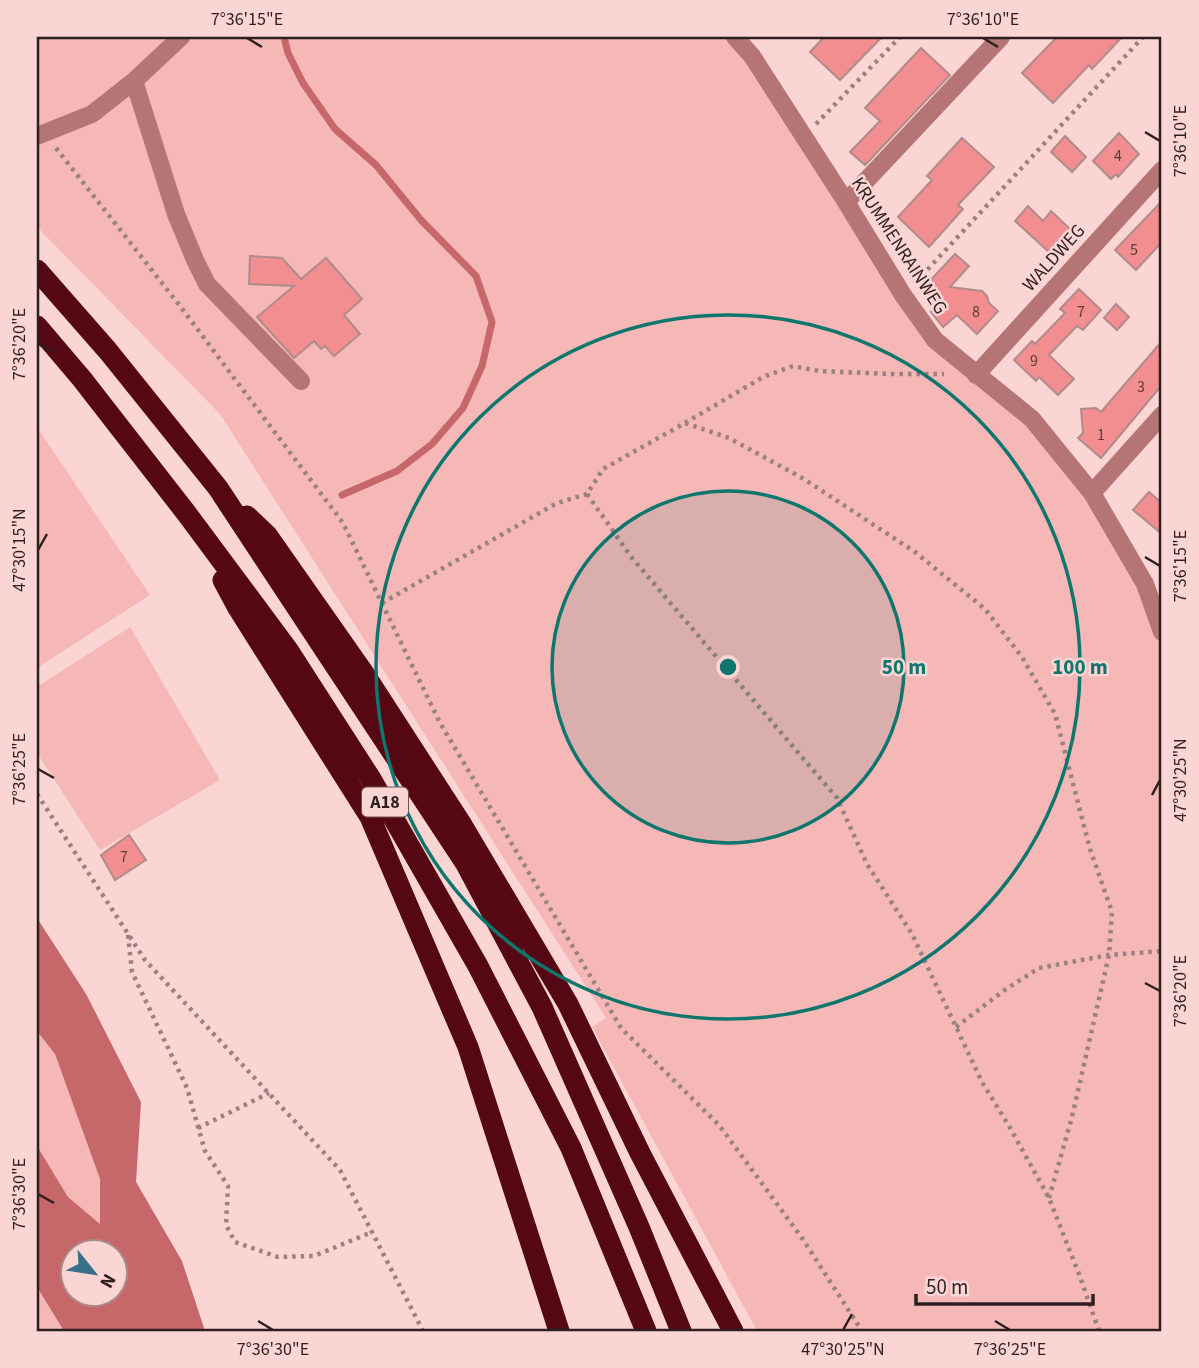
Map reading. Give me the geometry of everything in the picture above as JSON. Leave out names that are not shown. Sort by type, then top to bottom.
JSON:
[{"type":"highway","name":"A18","points":[[37,270],[108,351],[218,488],[466,864],[542,1007],[639,1227],[681,1331]]},
{"type":"highway","name":"A18","points":[[37,326],[82,379],[187,514],[288,650],[371,779],[478,966],[571,1148],[646,1331]]},
{"type":"highway","points":[[218,488],[267,535],[363,672],[461,825],[568,1004],[640,1153],[733,1331]]},
{"type":"highway","points":[[187,514],[238,608],[370,817],[468,1047],[559,1331]]},
{"type":"street","points":[[39,132],[92,114],[134,81],[181,37]]},
{"type":"street","name":"KRUMMENRAINWEG","points":[[735,37],[752,56],[903,295],[935,340],[1032,419],[1091,493],[1145,584],[1162,632]]},
{"type":"street","points":[[846,202],[1001,37]]},
{"type":"street","points":[[134,81],[176,214],[207,284],[301,381]]},
{"type":"street","name":"WALDWEG","points":[[976,374],[1162,170]]},
{"type":"street","points":[[1091,493],[1162,415]]},
{"type":"path","points":[[804,137],[900,37]]},
{"type":"path","points":[[903,295],[1143,37]]},
{"type":"path","points":[[39,132],[180,306],[343,523],[439,721],[621,1028],[719,1125],[802,1238],[862,1331]]},
{"type":"path","points":[[382,603],[557,503],[587,494],[603,469],[764,376],[793,366],[819,371],[976,374]]},
{"type":"path","points":[[685,423],[729,438],[804,479],[915,552],[985,609],[1022,657],[1055,714],[1090,849],[1112,912],[1109,956],[1072,1118],[1049,1198]]},
{"type":"path","points":[[587,494],[632,558],[837,798],[867,863],[912,934],[982,1082],[1049,1198],[1099,1331]]},
{"type":"path","points":[[37,793],[145,960],[341,1170],[423,1331]]},
{"type":"path","points":[[128,934],[132,972],[187,1088],[205,1151],[228,1186],[226,1225],[234,1242],[278,1257],[314,1256],[372,1232]]},
{"type":"path","points":[[956,1027],[1039,968],[1109,956],[1162,951]]},
{"type":"path","points":[[198,1128],[269,1093]]},
{"type":"shaded area","points":[[37,37],[735,37],[935,340],[1032,419],[1092,493],[1162,632],[1162,1331],[757,1331],[592,1027],[606,1018],[220,414],[37,227]]},
{"type":"shaded area","points":[[37,427],[150,595],[37,668]]},
{"type":"shaded area","points":[[130,627],[220,780],[100,850],[37,753],[37,687]]},
{"type":"shaded area","points":[[37,918],[86,994],[141,1102],[136,1182],[182,1261],[205,1331],[64,1331],[37,1287],[37,1146],[68,1197],[100,1224],[100,1179],[55,1054],[37,1031]]},
{"type":"shaded area","points":[[37,1031],[55,1054],[100,1179],[100,1226],[68,1197],[37,1146]]},
{"type":"shaded area","points":[[37,1287],[64,1331],[37,1331]]},
{"type":"building","points":[[824,37],[882,37],[840,80],[810,52]]},
{"type":"building","points":[[1057,37],[1122,37],[1092,69],[1089,65],[1053,103],[1022,73]]},
{"type":"building","points":[[921,48],[950,75],[865,165],[850,152],[880,121],[865,108]]},
{"type":"building","points":[[1119,133],[1139,154],[1118,177],[1116,174],[1111,179],[1093,161]]},
{"type":"building","points":[[1065,136],[1086,157],[1072,172],[1051,152]]},
{"type":"building","points":[[962,138],[994,167],[958,205],[963,209],[929,247],[898,217],[932,180],[927,176]]},
{"type":"building","points":[[1162,201],[1162,242],[1136,270],[1115,250]]},
{"type":"building","points":[[1028,206],[1043,221],[1051,211],[1071,230],[1050,253],[1015,221]]},
{"type":"building","points":[[955,254],[969,266],[950,287],[982,291],[998,311],[977,334],[957,315],[943,327],[931,312],[944,302],[924,284]]},
{"type":"building","points":[[250,256],[282,258],[301,279],[326,258],[362,299],[344,315],[360,334],[334,356],[325,346],[321,349],[314,341],[294,358],[257,317],[294,286],[249,284]]},
{"type":"building","points":[[1079,289],[1101,310],[1083,330],[1077,326],[1049,355],[1074,379],[1058,395],[1039,377],[1036,381],[1014,360],[1032,341],[1035,344],[1065,313],[1060,309]]},
{"type":"building","points":[[1116,304],[1129,317],[1117,330],[1104,318]]},
{"type":"building","points":[[1162,341],[1162,385],[1101,458],[1078,438],[1083,433],[1081,409],[1096,408],[1101,412]]},
{"type":"building","points":[[1149,492],[1162,503],[1162,534],[1133,510]]},
{"type":"building","points":[[129,835],[146,860],[115,880],[101,855]]},
{"type":"waterway","points":[[284,37],[288,53],[303,83],[335,129],[376,165],[421,220],[476,276],[492,322],[482,366],[463,408],[432,444],[397,471],[342,495]]}]
